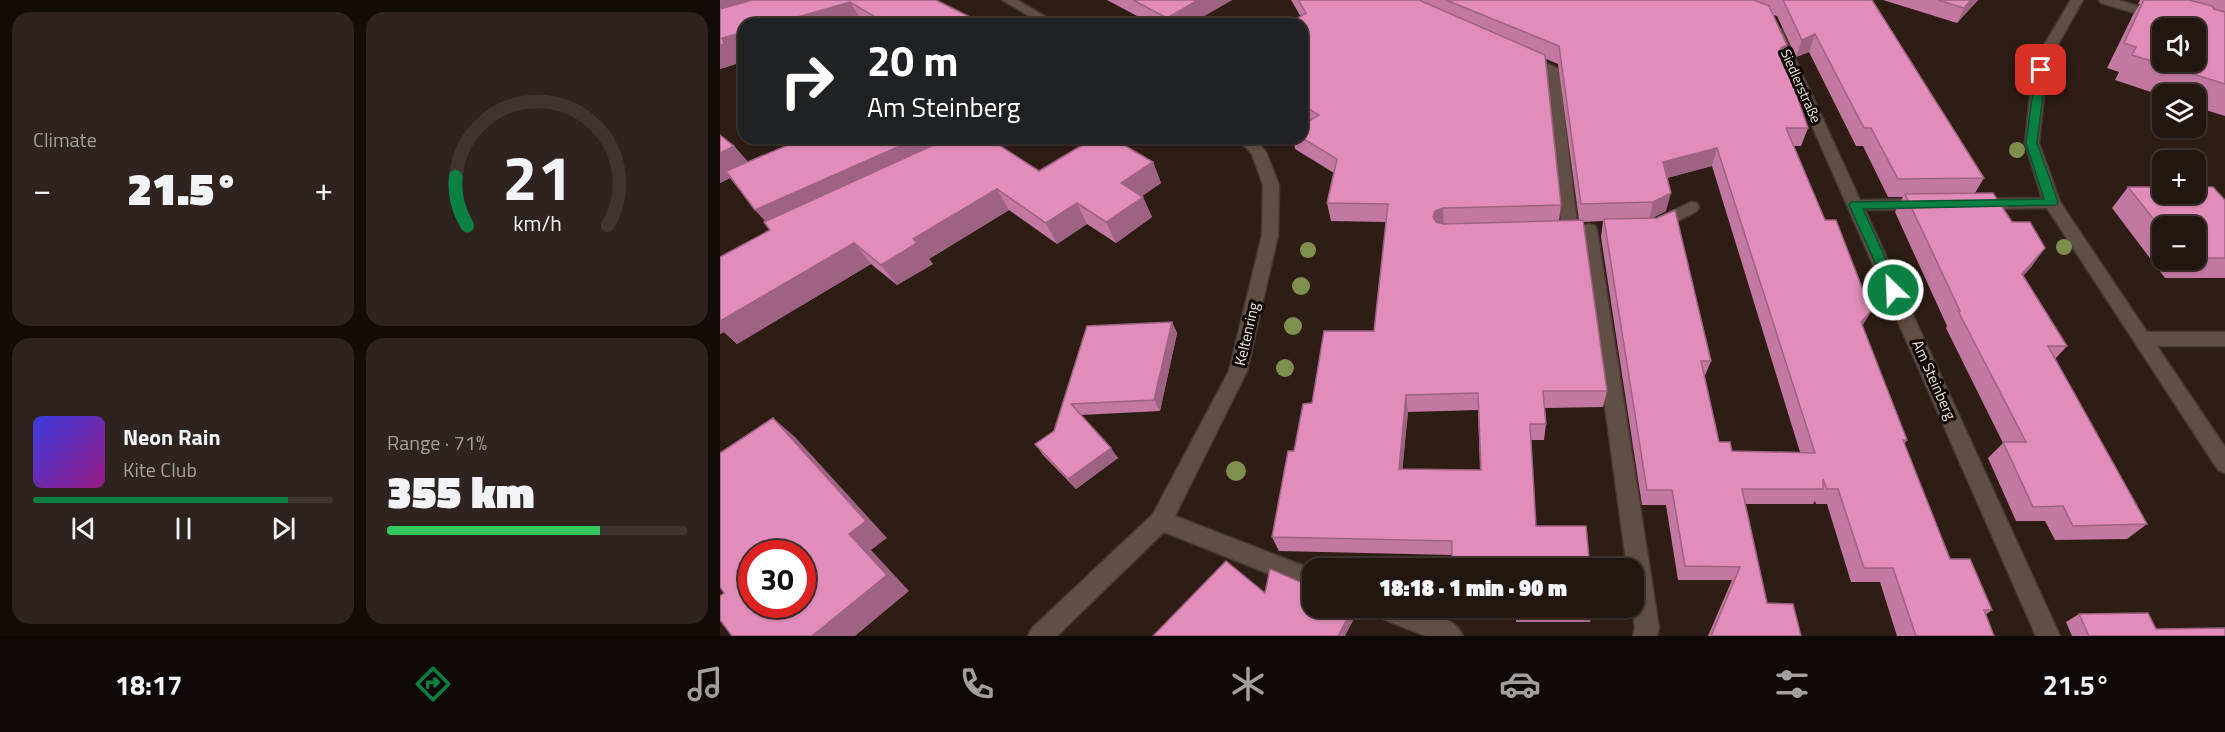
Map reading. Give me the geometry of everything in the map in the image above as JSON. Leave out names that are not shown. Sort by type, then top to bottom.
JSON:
[{"type":"street","points":[[1008,0],[1041,18]]},
{"type":"street","points":[[2078,0],[2045,55],[2038,85],[2032,143],[2052,202],[2225,464]]},
{"type":"street","points":[[2105,0],[2164,18]]},
{"type":"street","name":"Siedlerstraße","points":[[1772,20],[1855,205]]},
{"type":"street","points":[[1509,51],[1552,69],[1573,230],[1647,628],[1645,636]]},
{"type":"street","points":[[957,155],[991,144]]},
{"type":"street","name":"Keltenring","points":[[1040,636],[1161,521],[1238,371],[1269,235],[1271,186],[1259,152],[1250,144]]},
{"type":"street","points":[[1959,204],[2052,202]]},
{"type":"street","points":[[1855,205],[1936,204]]},
{"type":"street","name":"Am Steinberg","points":[[1855,205],[2048,636]]},
{"type":"street","points":[[1647,228],[1691,207]]},
{"type":"street","points":[[1573,230],[1610,229]]},
{"type":"street","points":[[2143,339],[2225,339]]},
{"type":"street","points":[[1161,521],[1302,576]]},
{"type":"street","points":[[1410,618],[1444,631],[1450,636]]},
{"type":"building","points":[[752,0],[936,0],[972,18],[877,18],[850,2],[794,18],[738,18],[738,34],[722,38],[724,44],[720,45],[720,9]]},
{"type":"building","points":[[1133,0],[1198,0],[1167,18]]},
{"type":"building","points":[[1298,0],[1419,0],[1545,55],[1561,205],[1443,208],[1435,211],[1433,217],[1436,222],[1443,224],[1583,220],[1607,391],[1543,391],[1546,424],[1530,424],[1536,526],[1586,526],[1589,558],[1452,558],[1452,541],[1272,537],[1288,451],[1294,451],[1303,404],[1312,403],[1324,331],[1374,331],[1388,204],[1327,203],[1337,159],[1308,142],[1308,121],[1319,115],[1308,109],[1308,18],[1298,18],[1306,13]],"holes":[[[1478,393],[1481,470],[1399,469],[1406,395]]]},
{"type":"building","points":[[1446,0],[1754,0],[1769,6],[1787,45],[1781,48],[1808,128],[1786,128],[1825,220],[1836,220],[1871,311],[1861,322],[1907,440],[1903,440],[1950,559],[1970,559],[1992,610],[1984,610],[1994,636],[1916,636],[1893,568],[1864,568],[1838,489],[1827,489],[1823,479],[1823,489],[1742,489],[1767,603],[1793,604],[1801,636],[1711,636],[1740,567],[1685,566],[1672,490],[1647,490],[1604,219],[1657,218],[1675,210],[1711,361],[1701,361],[1719,442],[1730,442],[1732,451],[1815,453],[1717,148],[1663,162],[1671,193],[1653,202],[1581,204],[1559,46]]},
{"type":"building","points":[[1783,0],[1872,0],[1984,178],[1898,179],[1871,128],[1864,128],[1815,34],[1802,40]]},
{"type":"building","points":[[1938,0],[1971,0],[1964,8]]},
{"type":"building","points":[[2144,0],[2189,0],[2212,6],[2214,9],[2225,12],[2225,84],[2187,72],[2206,72],[2206,18],[2152,18],[2152,61],[2132,55],[2136,47],[2124,43]]},
{"type":"building","points":[[720,135],[734,146],[720,153]]},
{"type":"building","points":[[791,144],[904,144],[755,210],[726,171]]},
{"type":"building","points":[[936,144],[997,144],[1039,171],[1084,144],[1122,144],[1153,162],[1121,183],[1143,197],[1106,222],[1077,203],[1046,223],[997,189],[913,239],[917,243],[881,265],[854,243],[720,321],[720,257],[770,230],[764,222]]},
{"type":"building","points":[[2128,187],[2152,187],[2152,204],[2206,204],[2206,187],[2213,187],[2225,200],[2225,258],[2206,258],[2206,216],[2152,217]]},
{"type":"building","points":[[1993,193],[2012,222],[2030,222],[2045,248],[2022,274],[2067,346],[2048,346],[2147,524],[2073,526],[2063,506],[2033,507],[2003,442],[2026,442],[1958,311],[1960,311],[1905,194]]},
{"type":"building","points":[[1172,322],[1154,400],[1071,404],[1111,448],[1068,479],[1035,444],[1054,431],[1087,326]]},
{"type":"building","points":[[773,418],[866,521],[849,534],[887,575],[812,636],[732,636],[720,620],[720,596],[724,593],[720,587],[720,453]]},
{"type":"building","points":[[1226,561],[1265,593],[1270,569],[1302,583],[1302,618],[1348,618],[1338,636],[1153,636]]},
{"type":"building","points":[[2148,613],[2156,629],[2225,628],[2225,636],[2089,636],[2079,614]]},
{"type":"route","points":[[1893,290],[1855,205],[2052,202],[2032,143],[2041,70]]}]
